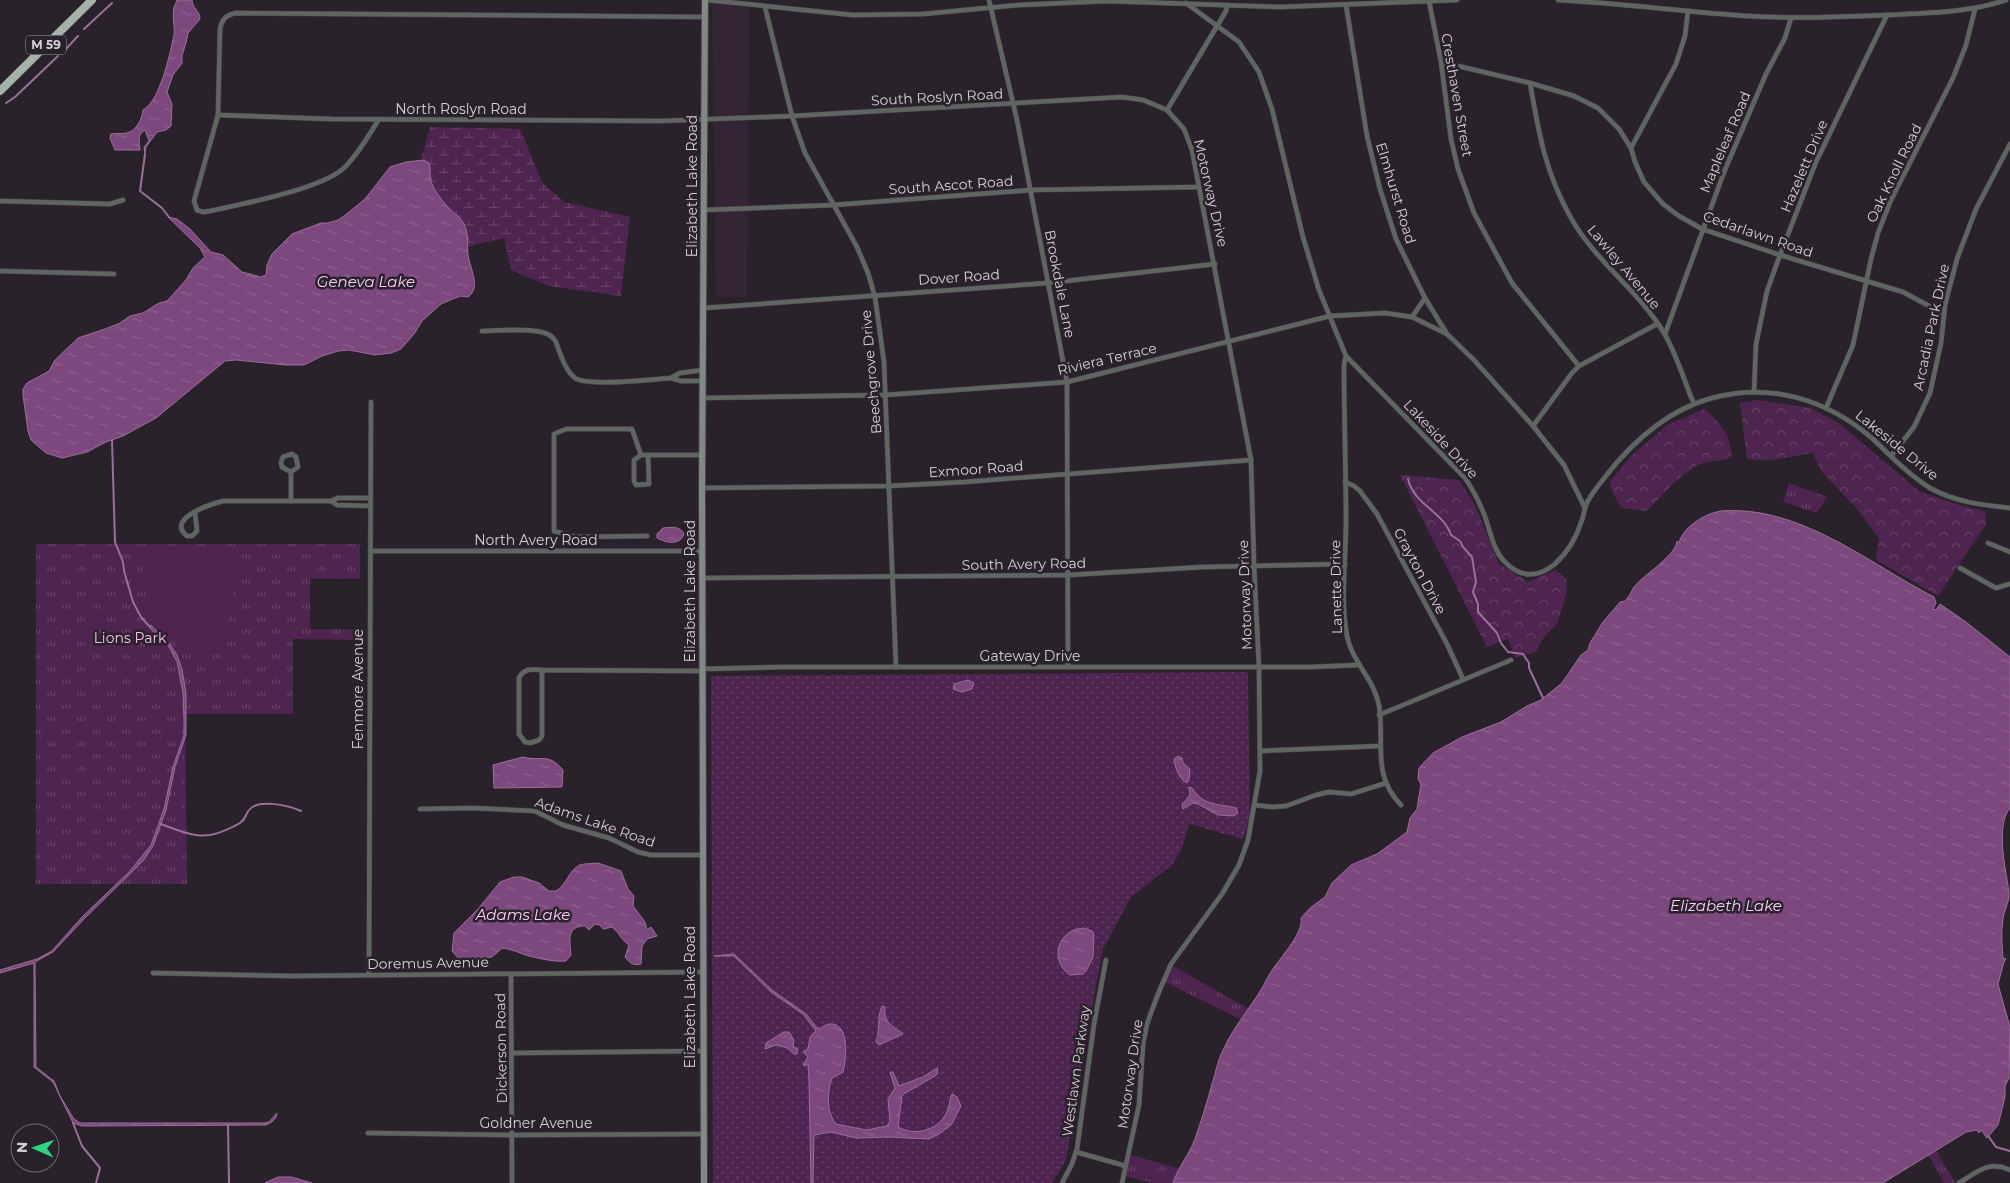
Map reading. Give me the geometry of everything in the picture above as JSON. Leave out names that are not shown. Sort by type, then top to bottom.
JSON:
[{"type":"highway","name":"M 59","points":[[0,91],[92,0]]},
{"type":"main road","name":"Elizabeth Lake Road","points":[[704,1183],[702,1051],[702,398],[706,0]]},
{"type":"street","points":[[706,0],[853,15],[923,14],[1107,1],[1186,2],[1280,7],[1457,0]]},
{"type":"street","name":"Brookdale Lane","points":[[989,0],[1014,104],[1067,382],[1068,667]]},
{"type":"street","points":[[1558,0],[1607,2],[1688,11],[1791,18],[1833,18],[1958,12],[2006,0]]},
{"type":"street","name":"Cresthaven Street","points":[[1429,1],[1441,62],[1453,146],[1458,169],[1474,213],[1512,283],[1579,366]]},
{"type":"street","name":"Lakeside Drive","points":[[1186,2],[1239,42],[1259,72],[1272,109],[1303,237],[1319,290],[1346,356],[1464,478],[1475,493],[1498,554],[1511,568],[1522,574],[1536,575],[1556,563],[1564,555],[1576,534],[1586,504],[1614,466],[1647,432],[1664,419],[1694,404],[1714,397],[1754,392],[1789,394],[1811,401],[1852,422],[1930,488],[1955,499],[1980,505],[2010,508]]},
{"type":"street","points":[[1168,110],[1218,25],[1227,5]]},
{"type":"street","name":"Elmhurst Road","points":[[1346,5],[1367,136],[1380,189],[1396,239],[1425,298],[1448,334],[1533,426],[1564,465],[1585,508]]},
{"type":"street","name":"Beechgrove Drive","points":[[765,7],[792,116],[805,153],[857,247],[868,273],[879,319],[885,395],[896,667]]},
{"type":"street","name":"Oak Knoll Road","points":[[1826,408],[1853,345],[1878,233],[1891,200],[1953,78],[1966,45],[1975,9]]},
{"type":"street","points":[[1631,148],[1676,64],[1684,36],[1688,11]]},
{"type":"street","points":[[379,119],[344,168],[323,181],[259,200],[202,212],[197,210],[194,201],[218,115],[220,29],[222,21],[227,15],[236,13],[705,17]]},
{"type":"street","name":"Hazelett Drive","points":[[1754,392],[1756,344],[1768,291],[1780,255],[1816,162],[1887,15]]},
{"type":"street","name":"Mapleleaf Road","points":[[1665,334],[1724,172],[1766,74],[1785,38],[1791,18]]},
{"type":"street","name":"Cedarlawn Road","points":[[1441,62],[1530,83],[1574,96],[1598,108],[1619,129],[1631,148],[1644,182],[1663,204],[1702,229],[1903,292],[1944,314]]},
{"type":"street","name":"Lawley Avenue","points":[[1530,83],[1540,141],[1548,169],[1571,218],[1589,245],[1665,334],[1694,404]]},
{"type":"street","name":"South Roslyn Road","points":[[705,120],[1122,97],[1142,100],[1168,110]]},
{"type":"street","name":"Motorway Drive","points":[[1122,1183],[1139,1105],[1143,1044],[1147,1024],[1171,964],[1234,877],[1248,840],[1259,785],[1259,667],[1251,460],[1192,150],[1184,129],[1168,110]]},
{"type":"street","name":"North Roslyn Road","points":[[218,115],[379,119],[705,120]]},
{"type":"street","name":"Arcadia Park Drive","points":[[1891,456],[1914,427],[1930,394],[1941,343],[1944,314],[1957,259],[1973,218],[2010,144]]},
{"type":"street","name":"South Ascot Road","points":[[704,210],[833,205],[1031,190],[1200,187]]},
{"type":"street","points":[[0,201],[110,204],[123,200]]},
{"type":"street","name":"Dover Road","points":[[704,308],[874,294],[1048,283],[1215,264]]},
{"type":"street","points":[[0,271],[114,274]]},
{"type":"street","points":[[1412,317],[1425,298]]},
{"type":"street","name":"Riviera Terrace","points":[[702,398],[885,395],[1067,382],[1330,316],[1386,313],[1412,317],[1448,334]]},
{"type":"street","points":[[1533,426],[1572,372],[1579,366],[1657,324]]},
{"type":"street","points":[[482,331],[544,332],[553,337],[565,366],[575,378],[584,381],[607,382],[671,378],[681,382],[703,381]]},
{"type":"street","name":"Lanette Drive","points":[[1346,356],[1344,366],[1345,622],[1348,639],[1358,665],[1373,689],[1378,704],[1381,758],[1386,783],[1390,793],[1402,805]]},
{"type":"street","points":[[671,378],[680,373],[703,370]]},
{"type":"street","name":"Fenmore Avenue","points":[[370,975],[371,402]]},
{"type":"street","points":[[641,454],[632,429],[566,429],[554,434],[554,531],[575,537],[647,536]]},
{"type":"street","points":[[648,455],[648,484],[636,485],[634,482],[634,460],[641,454],[702,454]]},
{"type":"street","name":"Exmoor Road","points":[[702,488],[889,486],[1251,460]]},
{"type":"street","points":[[291,472],[291,501]]},
{"type":"street","name":"Grayton Drive","points":[[1345,482],[1360,491],[1377,514],[1447,644],[1463,679]]},
{"type":"street","points":[[195,513],[197,531],[192,536],[187,536],[182,533],[182,524],[189,515],[211,504],[223,501],[331,501],[338,498],[370,498]]},
{"type":"street","points":[[348,498],[348,505]]},
{"type":"street","points":[[331,501],[337,505],[370,506]]},
{"type":"street","points":[[1988,543],[2010,552]]},
{"type":"street","name":"North Avery Road","points":[[370,551],[702,551]]},
{"type":"street","name":"South Avery Road","points":[[702,578],[1068,576],[1254,566],[1345,564]]},
{"type":"street","points":[[1960,568],[1996,588],[2010,584]]},
{"type":"street","points":[[1379,715],[1511,660]]},
{"type":"street","name":"Gateway Drive","points":[[542,670],[542,736],[539,740],[530,743],[525,742],[518,734],[519,678],[522,672],[527,669],[702,670],[896,667],[1259,667],[1358,665]]},
{"type":"street","points":[[1260,751],[1380,746]]},
{"type":"street","points":[[1255,805],[1286,806],[1329,792],[1351,794],[1386,783]]},
{"type":"street","name":"Adams Lake Road","points":[[420,809],[535,810],[563,825],[609,838],[638,852],[651,855],[702,855]]},
{"type":"street","name":"Westlawn Parkway","points":[[1062,1183],[1076,1152],[1094,1024],[1106,960]]},
{"type":"street","name":"Doremus Avenue","points":[[153,973],[291,976],[702,972]]},
{"type":"street","name":"Dickerson Road","points":[[511,974],[513,1053],[512,1183]]},
{"type":"street","points":[[513,1053],[702,1051]]},
{"type":"street","name":"Goldner Avenue","points":[[368,1133],[512,1135],[703,1134]]},
{"type":"street","points":[[1076,1152],[1126,1166]]},
{"type":"street","points":[[1959,1183],[1990,1166],[1998,1166],[2010,1170]]},
{"type":"shaded area","points":[[712,0],[749,0],[747,297],[716,298]]},
{"type":"green space","points":[[430,127],[520,129],[542,182],[564,202],[630,217],[621,296],[549,286],[511,270],[504,238],[458,249],[412,191]]},
{"type":"green space","points":[[1758,400],[1810,408],[1839,423],[1919,491],[1962,506],[1985,511],[1986,524],[1938,596],[1876,560],[1879,539],[1859,511],[1821,471],[1813,453],[1772,460],[1747,459],[1740,403]]},
{"type":"green space","points":[[1704,409],[1715,419],[1727,435],[1732,457],[1701,464],[1693,468],[1672,485],[1647,511],[1621,508],[1611,489],[1610,482],[1630,457],[1667,425]]},
{"type":"green space","points":[[1400,475],[1459,480],[1475,505],[1499,564],[1528,582],[1556,570],[1567,580],[1566,595],[1557,624],[1544,637],[1536,652],[1515,658],[1508,639],[1487,647]]},
{"type":"green space","points":[[1789,483],[1827,497],[1817,513],[1783,502]]},
{"type":"green space","name":"Lions Park","points":[[36,544],[360,544],[360,579],[310,579],[310,629],[361,629],[361,640],[293,639],[293,714],[185,714],[187,884],[36,884]]},
{"type":"green space","points":[[139,549],[214,551],[234,554],[238,560],[223,652],[198,650],[178,638],[155,618]]},
{"type":"green space","points":[[1248,672],[1250,817],[1243,839],[1189,824],[1181,850],[1172,865],[1131,897],[1103,949],[1066,1160],[1052,1183],[713,1183],[711,676]]},
{"type":"green space","points":[[1173,966],[1249,1009],[1240,1019],[1165,982]]},
{"type":"green space","points":[[1936,1150],[1955,1183],[1944,1183],[1928,1154]]},
{"type":"green space","points":[[1131,1155],[1180,1169],[1173,1183],[1153,1183],[1125,1176]]},
{"type":"water","points":[[177,0],[192,0],[200,19],[188,33],[182,63],[173,75],[167,92],[172,104],[171,126],[166,130],[157,132],[146,147],[145,154],[144,147],[149,141],[145,130],[139,137],[140,150],[115,150],[110,138],[111,134],[131,132],[136,127],[143,110],[149,105],[159,87],[167,65],[174,35],[173,10]]},
{"type":"water","name":"Geneva Lake","points":[[424,160],[429,163],[432,185],[466,228],[474,288],[468,297],[460,296],[441,304],[422,321],[401,349],[391,353],[375,355],[349,350],[338,351],[304,365],[236,360],[225,361],[156,418],[123,436],[87,452],[62,458],[46,453],[31,440],[23,395],[23,389],[27,383],[49,371],[55,360],[78,338],[120,323],[130,316],[143,313],[159,303],[167,301],[186,280],[193,268],[205,257],[200,248],[168,217],[177,219],[190,229],[211,252],[223,255],[242,272],[261,277],[266,275],[267,265],[272,254],[292,234],[321,223],[338,220],[344,216],[365,199],[390,167],[406,162]]},
{"type":"water","name":"Elizabeth Lake","points":[[1721,511],[1750,512],[1778,517],[1832,539],[1934,597],[1936,603],[1933,609],[1936,610],[1940,604],[2010,657],[2010,808],[2003,826],[2002,837],[2009,895],[2002,929],[2003,958],[2006,959],[1998,984],[2010,1027],[2009,1078],[2005,1086],[2005,1097],[1998,1125],[1987,1138],[1981,1130],[1979,1133],[1977,1130],[1966,1132],[1883,1183],[1173,1183],[1195,1139],[1222,1052],[1229,1039],[1294,940],[1301,925],[1301,918],[1310,908],[1325,897],[1332,883],[1351,865],[1377,854],[1407,832],[1410,818],[1417,809],[1421,784],[1418,779],[1419,768],[1433,753],[1462,737],[1501,722],[1541,700],[1562,683],[1581,655],[1588,650],[1590,643],[1603,622],[1620,602],[1625,601],[1638,582],[1671,553],[1677,541],[1679,543],[1681,537],[1695,522]]},
{"type":"water","points":[[663,528],[678,528],[684,534],[676,542],[664,541],[657,538],[657,534]]},
{"type":"water","points":[[151,625],[169,643],[177,655],[182,669],[186,693],[186,735],[175,767],[166,810],[153,846],[143,861],[53,952],[35,962],[36,1067],[54,1081],[60,1096],[74,1119],[80,1123],[265,1123],[269,1122],[277,1113],[275,1119],[266,1125],[82,1126],[73,1123],[53,1082],[34,1067],[34,963],[0,973],[0,970],[37,959],[52,951],[82,917],[129,872],[151,845],[164,809],[173,767],[184,735],[184,719],[183,693],[177,662],[168,645],[161,641],[150,628]]},
{"type":"water","points":[[968,680],[974,683],[972,689],[962,692],[953,689],[954,684]]},
{"type":"water","points":[[1178,756],[1182,758],[1183,763],[1190,769],[1187,783],[1176,769],[1174,759]]},
{"type":"water","points":[[523,757],[548,759],[558,764],[563,770],[562,787],[494,788],[493,765]]},
{"type":"water","points":[[1189,787],[1207,801],[1236,808],[1238,813],[1234,816],[1218,815],[1193,803],[1183,809],[1182,805],[1190,795]]},
{"type":"water","name":"Adams Lake","points":[[598,863],[621,871],[628,889],[634,896],[633,906],[645,922],[647,930],[651,927],[657,936],[647,939],[642,946],[641,964],[636,965],[628,961],[625,957],[629,945],[612,927],[603,929],[600,925],[595,924],[589,930],[585,926],[572,931],[570,935],[571,955],[566,961],[543,959],[502,948],[492,957],[460,960],[452,951],[454,933],[478,909],[500,882],[514,877],[522,877],[539,883],[549,891],[556,891],[578,866]]},
{"type":"water","points":[[1084,928],[1092,931],[1094,935],[1093,957],[1083,974],[1070,975],[1063,969],[1059,961],[1059,946],[1062,939],[1068,934]]},
{"type":"water","points":[[734,954],[772,990],[806,1014],[818,1029],[829,1024],[836,1025],[841,1029],[844,1035],[846,1051],[843,1072],[832,1078],[828,1096],[830,1113],[836,1124],[866,1130],[887,1126],[890,1121],[888,1099],[895,1088],[890,1072],[893,1072],[899,1086],[923,1077],[937,1068],[938,1073],[935,1076],[902,1095],[898,1127],[905,1130],[920,1131],[934,1127],[945,1116],[952,1094],[957,1097],[961,1106],[951,1125],[929,1139],[856,1138],[831,1132],[814,1135],[813,1183],[811,1183],[808,1064],[803,1065],[808,1057],[804,1051],[808,1049],[810,1037],[816,1031],[803,1014],[771,992],[734,956],[714,956]]},
{"type":"water","points":[[882,1006],[885,1007],[887,1021],[903,1034],[879,1045],[876,1042]]},
{"type":"water","points":[[784,1032],[789,1032],[794,1040],[793,1047],[798,1049],[797,1054],[794,1054],[787,1048],[776,1045],[765,1049],[766,1043]]},
{"type":"water","points":[[278,1177],[291,1177],[312,1183],[265,1183]]},
{"type":"waterway","points":[[84,29],[112,3]]},
{"type":"waterway","points":[[65,50],[78,36]]},
{"type":"waterway","points":[[6,103],[15,97],[58,56]]},
{"type":"waterway","points":[[145,154],[140,191],[162,208],[169,217]]},
{"type":"waterway","points":[[112,440],[115,542],[123,562],[133,602],[141,617],[150,627]]},
{"type":"waterway","points":[[1408,479],[1416,495],[1442,520],[1451,535],[1460,541],[1472,557],[1476,582],[1473,592],[1478,604],[1478,612],[1497,633],[1501,643],[1508,652],[1523,654],[1529,663],[1529,668],[1543,698]]},
{"type":"waterway","points":[[161,824],[201,836],[219,833],[240,823],[249,810],[259,804],[282,805],[301,811]]},
{"type":"waterway","points":[[73,1123],[82,1146],[100,1168],[96,1183]]},
{"type":"waterway","points":[[228,1125],[229,1183]]},
{"type":"waterway","points":[[1989,1137],[1996,1147],[2010,1151]]}]
